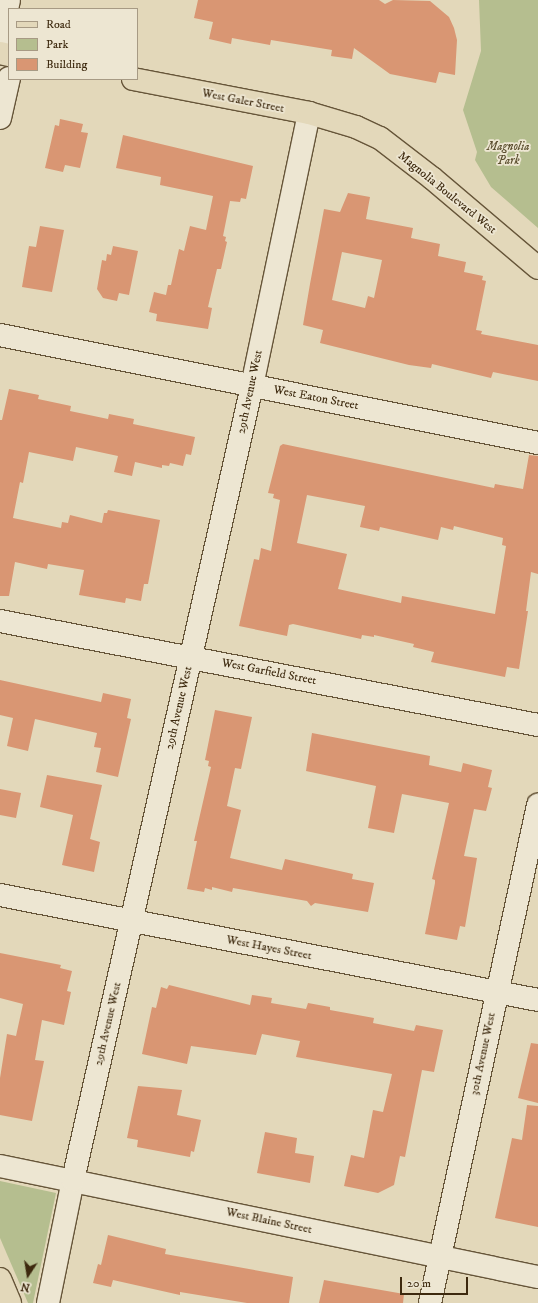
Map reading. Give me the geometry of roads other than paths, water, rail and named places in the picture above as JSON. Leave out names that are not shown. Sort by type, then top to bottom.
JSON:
[{"type":"main road","name":"West Galer Street","points":[[138,80],[309,113],[352,126]]},
{"type":"main road","name":"Magnolia Boulevard West","points":[[352,126],[380,138],[538,268]]},
{"type":"main road","points":[[0,1279],[10,1303]]},
{"type":"street","points":[[0,42],[8,8]]},
{"type":"street","points":[[0,118],[9,80]]},
{"type":"street","name":"29th Avenue West","points":[[48,1303],[73,1180],[252,386],[309,113]]},
{"type":"street","name":"West Eaton Street","points":[[0,335],[538,443]]},
{"type":"street","name":"West Garfield Street","points":[[0,621],[538,725]]},
{"type":"street","name":"30th Avenue West","points":[[430,1303],[496,992],[538,805]]},
{"type":"street","name":"West Hayes Street","points":[[0,895],[131,922],[538,1000]]},
{"type":"street","name":"West Blaine Street","points":[[0,1166],[538,1277]]},
{"type":"park label","name":"Magnolia Park","points":[[508,154]]}]
